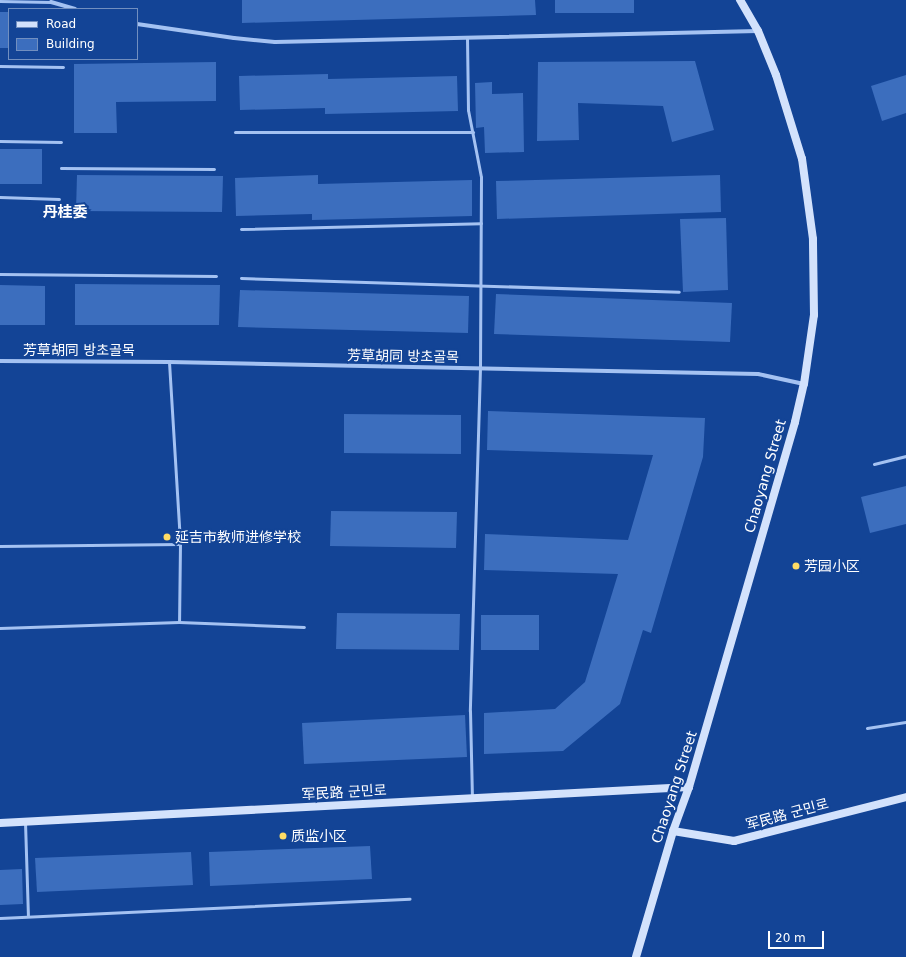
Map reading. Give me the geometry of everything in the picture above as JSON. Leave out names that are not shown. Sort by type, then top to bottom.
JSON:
[{"type":"main road","name":"Chaoyang Street","points":[[636,957],[673,831],[689,787],[804,384],[814,315],[814,274],[810,210],[802,159],[776,75],[758,32],[740,0]]},
{"type":"main road","name":"军民路 군민로","points":[[0,823],[689,787]]},
{"type":"main road","name":"军民路 군민로","points":[[673,831],[734,841],[906,797]]},
{"type":"street","points":[[51,2],[72,8]]},
{"type":"street","points":[[138,24],[234,38],[275,42],[758,32]]},
{"type":"street","name":"芳草胡同 방초골목","points":[[0,361],[169,362],[758,374],[804,384]]},
{"type":"lane","points":[[0,1],[51,2]]},
{"type":"lane","points":[[467,38],[466,92],[481,177],[480,368],[470,711],[472,798]]},
{"type":"lane","points":[[0,66],[63,67]]},
{"type":"lane","points":[[235,132],[472,132]]},
{"type":"lane","points":[[0,141],[61,142]]},
{"type":"lane","points":[[61,168],[214,169]]},
{"type":"lane","points":[[0,197],[59,199]]},
{"type":"lane","points":[[241,229],[481,223]]},
{"type":"lane","points":[[0,274],[216,276]]},
{"type":"lane","points":[[242,278],[679,292]]},
{"type":"lane","points":[[169,362],[180,544],[179,622]]},
{"type":"lane","points":[[874,464],[906,456]]},
{"type":"lane","points":[[0,546],[180,544]]},
{"type":"lane","points":[[0,628],[179,622],[304,627]]},
{"type":"lane","points":[[867,728],[906,722]]},
{"type":"lane","points":[[25,822],[28,916]]},
{"type":"lane","points":[[0,918],[410,899]]},
{"type":"building","points":[[242,0],[535,0],[536,15],[242,23]]},
{"type":"building","points":[[555,0],[634,0],[634,13],[555,13]]},
{"type":"building","points":[[0,12],[8,12],[8,48],[0,48]]},
{"type":"building","points":[[695,61],[714,130],[672,142],[663,106],[578,103],[579,140],[537,141],[538,62]]},
{"type":"building","points":[[216,62],[216,101],[116,102],[117,133],[74,133],[74,64]]},
{"type":"building","points":[[328,74],[328,79],[457,76],[458,111],[325,114],[325,108],[240,110],[239,76]]},
{"type":"building","points":[[906,75],[906,113],[882,121],[871,86]]},
{"type":"building","points":[[492,82],[492,94],[523,93],[524,152],[485,153],[484,127],[476,128],[475,83]]},
{"type":"building","points":[[0,149],[42,149],[42,184],[0,184]]},
{"type":"building","points":[[77,175],[223,176],[222,212],[76,211]]},
{"type":"building","points":[[318,175],[318,184],[472,180],[472,216],[312,220],[312,214],[236,216],[235,178]]},
{"type":"building","points":[[720,175],[721,212],[497,219],[496,181]]},
{"type":"building","points":[[726,218],[728,290],[683,292],[680,219]]},
{"type":"building","points":[[75,284],[220,285],[219,325],[75,325]]},
{"type":"building","points":[[0,285],[45,286],[45,325],[0,325]]},
{"type":"building","points":[[240,290],[469,296],[468,333],[238,327]]},
{"type":"building","points":[[496,294],[732,303],[730,342],[494,334]]},
{"type":"building","points":[[488,411],[705,418],[703,457],[651,633],[643,630],[620,704],[563,751],[484,754],[484,713],[555,709],[585,682],[618,574],[484,570],[485,534],[628,540],[653,455],[487,450]]},
{"type":"building","points":[[344,414],[461,415],[461,454],[344,453]]},
{"type":"building","points":[[906,486],[906,524],[870,533],[861,497]]},
{"type":"building","points":[[331,511],[457,512],[456,548],[330,546]]},
{"type":"building","points":[[337,613],[460,614],[459,650],[336,649]]},
{"type":"building","points":[[481,615],[539,615],[539,650],[481,650]]},
{"type":"building","points":[[465,715],[467,757],[304,764],[302,723]]},
{"type":"building","points":[[370,846],[372,879],[210,886],[209,852]]},
{"type":"building","points":[[191,852],[193,885],[37,892],[35,858]]},
{"type":"building","points":[[22,869],[23,904],[0,905],[0,870]]},
{"type":"place","name":"延吉市教师进修学校","points":[[167,537]]},
{"type":"place","name":"芳园小区","points":[[796,566]]},
{"type":"place","name":"质监小区","points":[[283,836]]},
{"type":"district","name":"丹桂委","points":[[65,213]]}]
